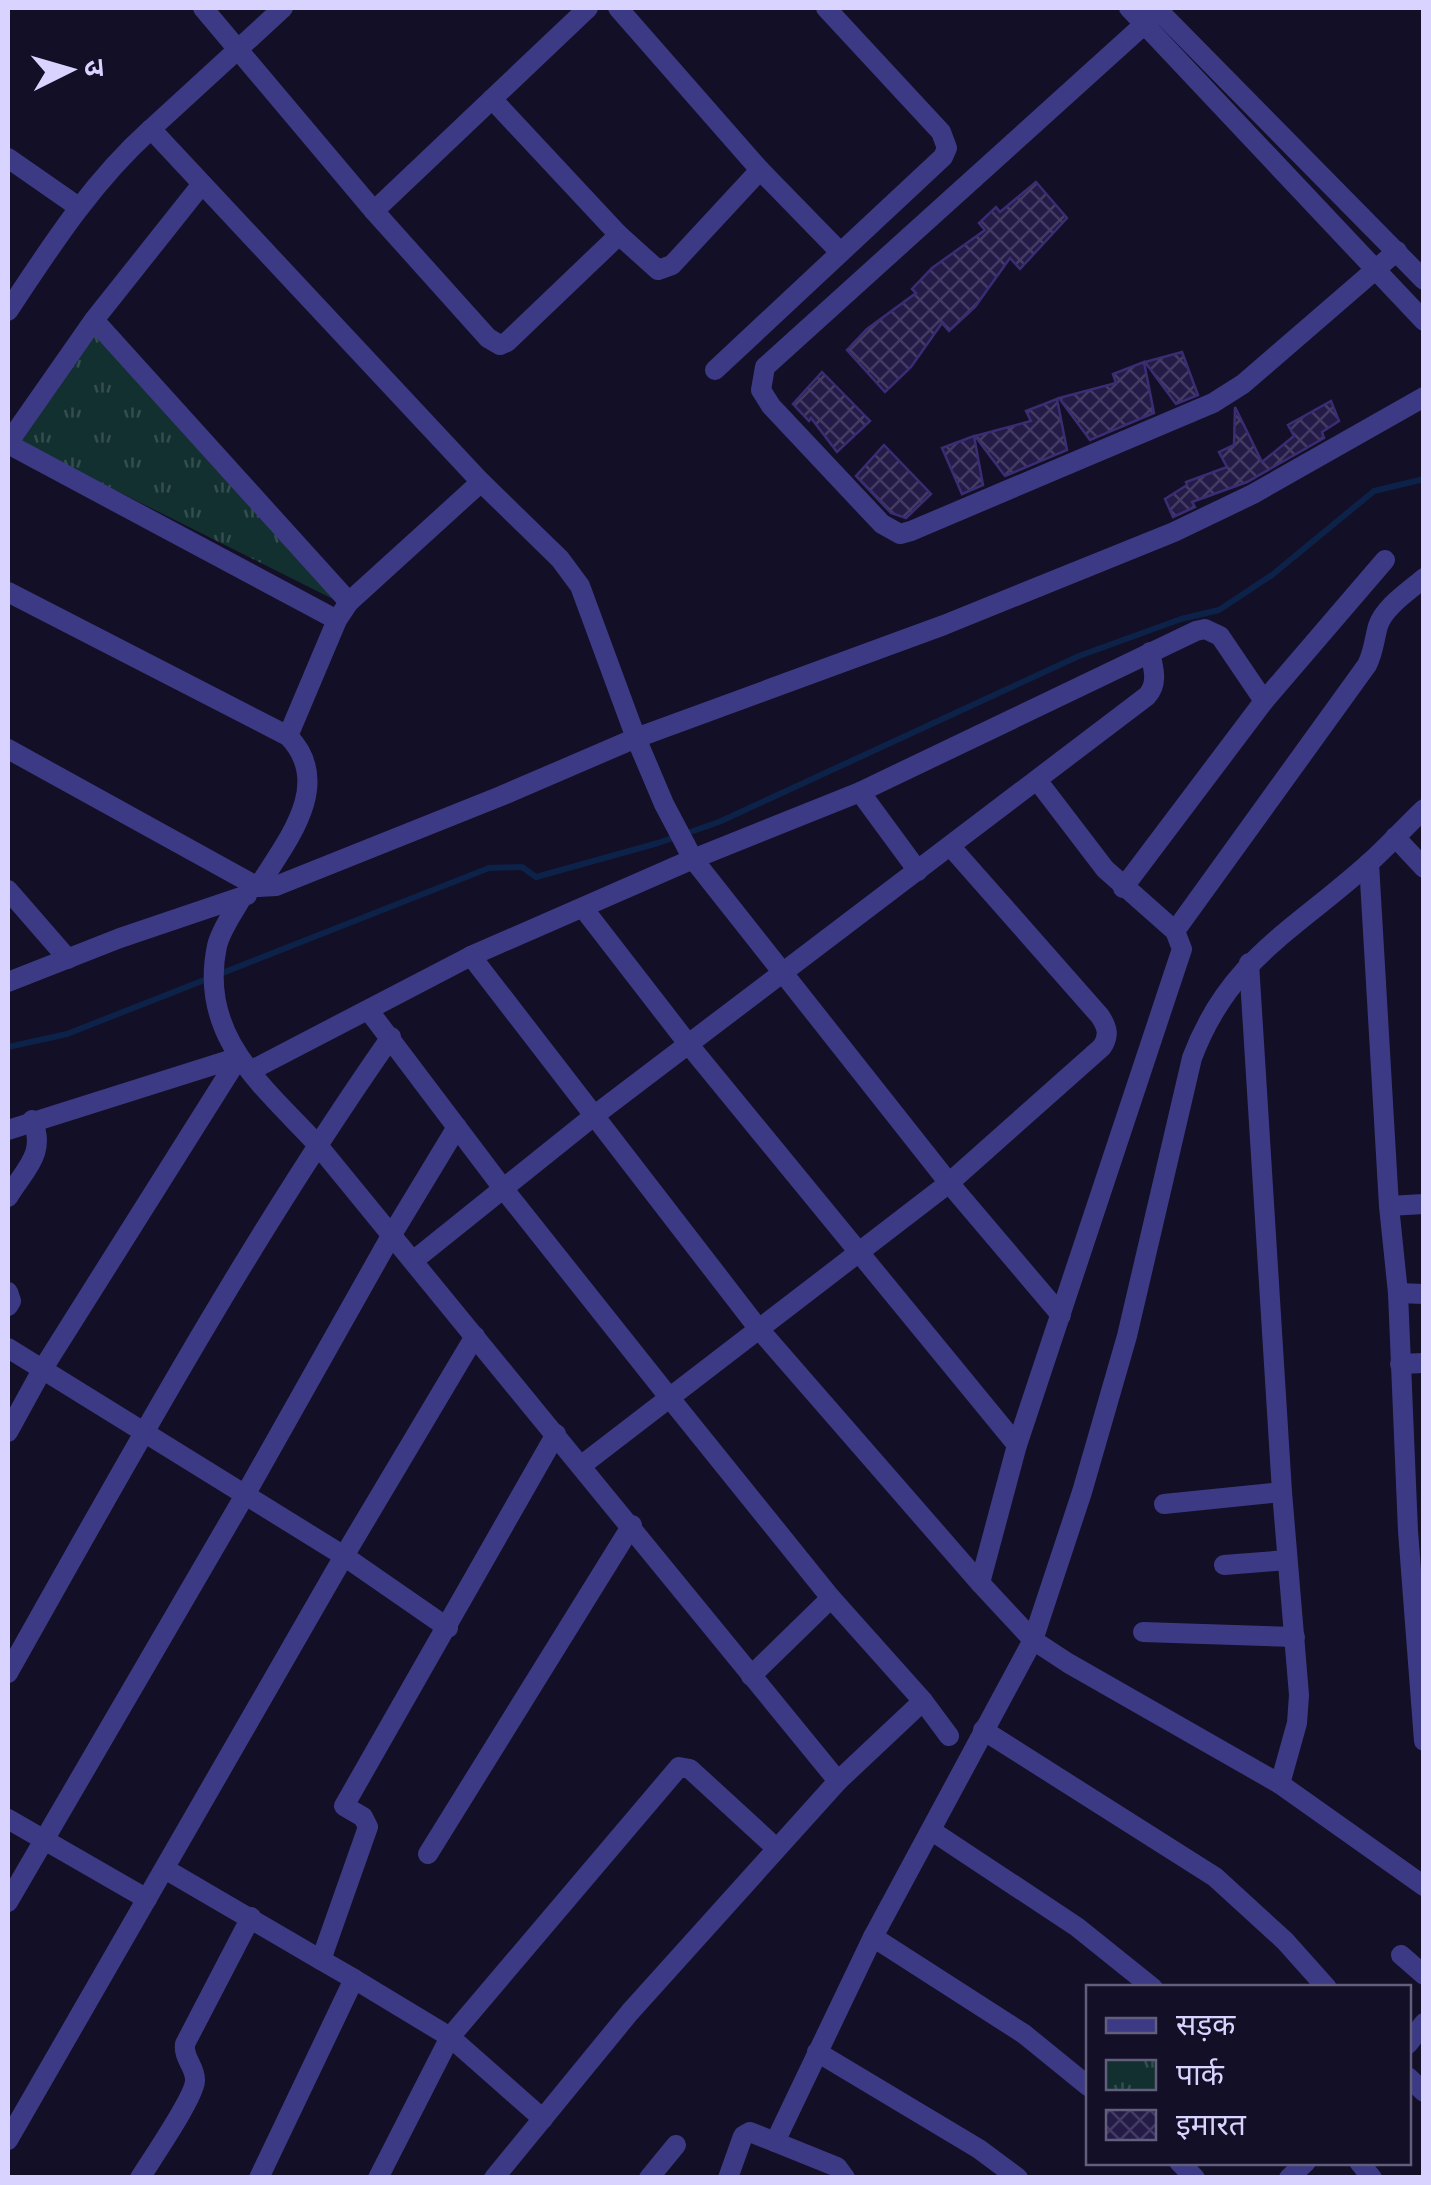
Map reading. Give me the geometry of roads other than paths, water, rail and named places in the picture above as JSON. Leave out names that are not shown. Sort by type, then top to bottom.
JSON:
[{"type":"street","points":[[203,8],[374,211],[488,338],[500,345],[619,234]]},
{"type":"street","points":[[8,311],[77,206],[124,154],[283,8]]},
{"type":"street","points":[[374,211],[588,8]]},
{"type":"street","points":[[618,8],[760,170],[840,252]]},
{"type":"street","points":[[715,370],[943,157],[947,148],[942,132],[826,8]]},
{"type":"street","points":[[1147,12],[1424,280]]},
{"type":"street","points":[[1147,12],[1424,321]]},
{"type":"street","points":[[1147,12],[765,368],[761,390],[771,406],[882,524],[900,534],[1213,403],[1243,384],[1396,252]]},
{"type":"street","points":[[492,99],[658,270],[666,269],[760,170]]},
{"type":"street","points":[[151,129],[481,482],[560,558],[580,586],[636,738],[688,850],[949,1184],[1061,1315]]},
{"type":"street","points":[[11,168],[77,206]]},
{"type":"street","points":[[202,184],[94,320],[8,443],[336,620]]},
{"type":"street","points":[[94,320],[349,602]]},
{"type":"street","points":[[8,982],[399,838],[636,738],[944,625],[1174,532],[1254,494],[1424,397]]},
{"type":"street","points":[[288,736],[336,620],[349,602],[481,482]]},
{"type":"street","points":[[1123,888],[1264,701],[1385,560]]},
{"type":"street","points":[[1175,931],[1366,664],[1385,614],[1424,578]]},
{"type":"street","points":[[8,592],[288,736],[302,749],[308,774],[307,798],[299,821],[218,944],[214,1004],[222,1028],[244,1064],[316,1144],[838,1780]]},
{"type":"street","points":[[8,1130],[32,1120],[244,1064],[370,1011],[471,956],[583,908],[688,850],[860,792],[1196,631],[1214,630],[1264,701]]},
{"type":"street","points":[[413,1261],[595,1115],[1152,690],[1150,652]]},
{"type":"street","points":[[8,749],[256,891]]},
{"type":"street","points":[[980,1584],[1017,1445],[1182,949],[1175,931],[1123,888],[1037,780]]},
{"type":"street","points":[[860,792],[918,871]]},
{"type":"street","points":[[775,2142],[873,1937],[1033,1640],[1123,1352],[1192,1058],[1215,1006],[1249,963],[1369,863],[1424,809]]},
{"type":"street","points":[[1395,837],[1424,868]]},
{"type":"street","points":[[582,1465],[949,1184],[1108,1038],[1100,1016],[951,847]]},
{"type":"street","points":[[1369,863],[1400,1364],[1416,1530],[1424,1740]]},
{"type":"street","points":[[8,890],[68,959]]},
{"type":"street","points":[[583,908],[689,1045],[1017,1445]]},
{"type":"street","points":[[471,956],[758,1328],[1033,1640],[1068,1664],[1280,1784],[1424,1886]]},
{"type":"street","points":[[1249,963],[1282,1492],[1299,1695],[1297,1723],[1280,1784]]},
{"type":"street","points":[[370,1011],[502,1188],[668,1397],[949,1736]]},
{"type":"street","points":[[8,1673],[143,1433],[316,1144],[390,1037]]},
{"type":"street","points":[[8,1432],[42,1370],[244,1064]]},
{"type":"street","points":[[8,1197],[37,1150],[38,1134],[32,1120]]},
{"type":"street","points":[[8,1902],[457,1127]]},
{"type":"street","points":[[1389,1206],[1424,1204]]},
{"type":"street","points":[[8,1292],[8,1306]]},
{"type":"street","points":[[1398,1293],[1424,1294]]},
{"type":"street","points":[[8,2140],[475,1336]]},
{"type":"street","points":[[8,1348],[344,1556],[448,1628]]},
{"type":"street","points":[[1400,1364],[1424,1362]]},
{"type":"street","points":[[322,1960],[368,1826],[364,1817],[344,1806],[556,1434]]},
{"type":"street","points":[[1164,1504],[1282,1492]]},
{"type":"street","points":[[428,1854],[632,1525]]},
{"type":"street","points":[[1224,1566],[1288,1560]]},
{"type":"street","points":[[751,1676],[831,1598]]},
{"type":"street","points":[[1143,1632],[1295,1637]]},
{"type":"street","points":[[494,2178],[630,2012],[775,1847],[838,1780],[923,1700]]},
{"type":"street","points":[[984,1730],[1215,1876],[1285,1941],[1324,1985]]},
{"type":"street","points":[[378,2178],[450,2037],[679,1767],[690,1769],[775,1847]]},
{"type":"street","points":[[8,1819],[147,1899]]},
{"type":"street","points":[[932,1830],[1077,1927],[1149,1985]]},
{"type":"street","points":[[166,1869],[450,2037],[543,2119]]},
{"type":"street","points":[[140,2178],[192,2091],[194,2075],[184,2055],[185,2044],[250,1917]]},
{"type":"street","points":[[873,1937],[1024,2034],[1086,2084]]},
{"type":"street","points":[[1402,1955],[1424,1975]]},
{"type":"street","points":[[263,2176],[354,1978]]},
{"type":"street","points":[[817,2052],[979,2149],[1018,2178]]},
{"type":"street","points":[[728,2178],[743,2136],[750,2132],[837,2167],[845,2178]]},
{"type":"street","points":[[649,2178],[676,2144]]},
{"type":"waterway","points":[[8,1047],[67,1034],[489,868],[522,867],[536,877],[719,822],[1079,656],[1181,619],[1219,610],[1272,575],[1374,491],[1424,479]]}]
